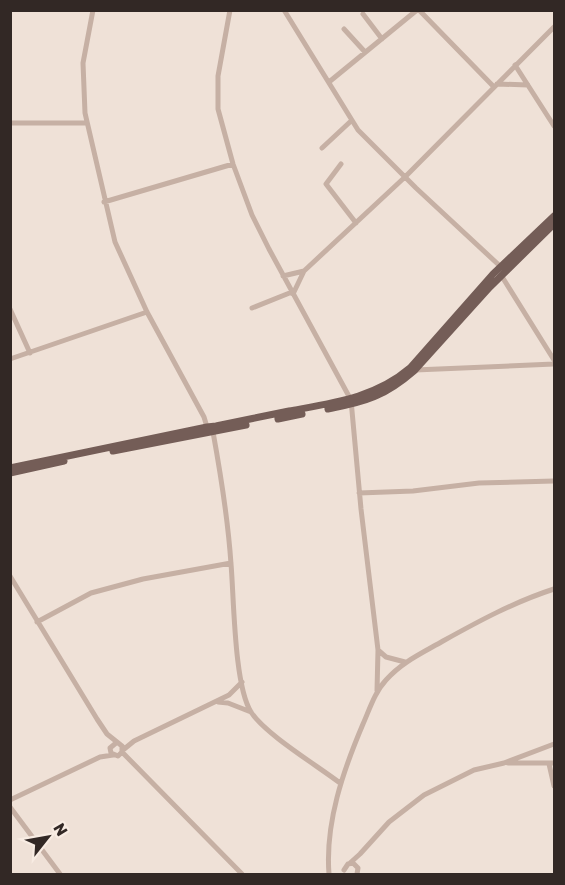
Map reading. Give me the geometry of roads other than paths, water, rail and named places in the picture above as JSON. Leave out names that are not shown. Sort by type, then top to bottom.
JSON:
[{"type":"main road","points":[[10,468],[207,426],[351,402],[395,380],[421,356],[501,267],[555,216]]},
{"type":"main road","points":[[10,473],[213,432],[351,402],[386,392],[415,370],[501,275],[555,224]]},
{"type":"street","points":[[93,10],[83,63],[84,100],[104,202],[121,258],[207,426]]},
{"type":"street","points":[[230,10],[218,76],[218,109],[233,164],[252,215],[351,402],[359,493],[378,650],[377,691],[340,783],[331,827],[329,872],[345,872],[346,866],[389,822],[424,795],[474,770],[504,763],[555,744]]},
{"type":"street","points":[[284,10],[351,121],[370,144],[501,267]]},
{"type":"street","points":[[329,82],[418,10],[495,85],[528,85]]},
{"type":"street","points":[[363,14],[382,39]]},
{"type":"street","points":[[252,308],[292,293],[304,272],[405,177],[555,27]]},
{"type":"street","points":[[344,29],[365,52]]},
{"type":"street","points":[[515,66],[555,126]]},
{"type":"street","points":[[322,148],[351,121]]},
{"type":"street","points":[[10,123],[87,123]]},
{"type":"street","points":[[104,202],[233,164]]},
{"type":"street","points":[[341,164],[326,184],[356,223]]},
{"type":"street","points":[[283,276],[304,272]]},
{"type":"street","points":[[415,370],[555,362],[501,275]]},
{"type":"street","points":[[10,309],[30,353]]},
{"type":"street","points":[[10,359],[147,312]]},
{"type":"street","points":[[213,432],[226,501],[242,682],[251,712],[264,728],[340,783]]},
{"type":"street","points":[[359,493],[479,483],[555,481]]},
{"type":"street","points":[[37,622],[91,593],[143,579],[231,563]]},
{"type":"street","points":[[10,576],[117,749],[242,874]]},
{"type":"street","points":[[377,691],[405,662],[498,611],[534,595],[555,589]]},
{"type":"street","points":[[378,650],[386,657],[405,662]]},
{"type":"street","points":[[10,800],[216,702],[236,690],[242,682]]},
{"type":"street","points":[[216,702],[228,703],[251,712]]},
{"type":"street","points":[[504,763],[552,763],[555,786]]},
{"type":"street","points":[[10,807],[60,874]]},
{"type":"street","points":[[359,871],[360,854]]},
{"type":"street","points":[[350,863],[359,871]]}]
